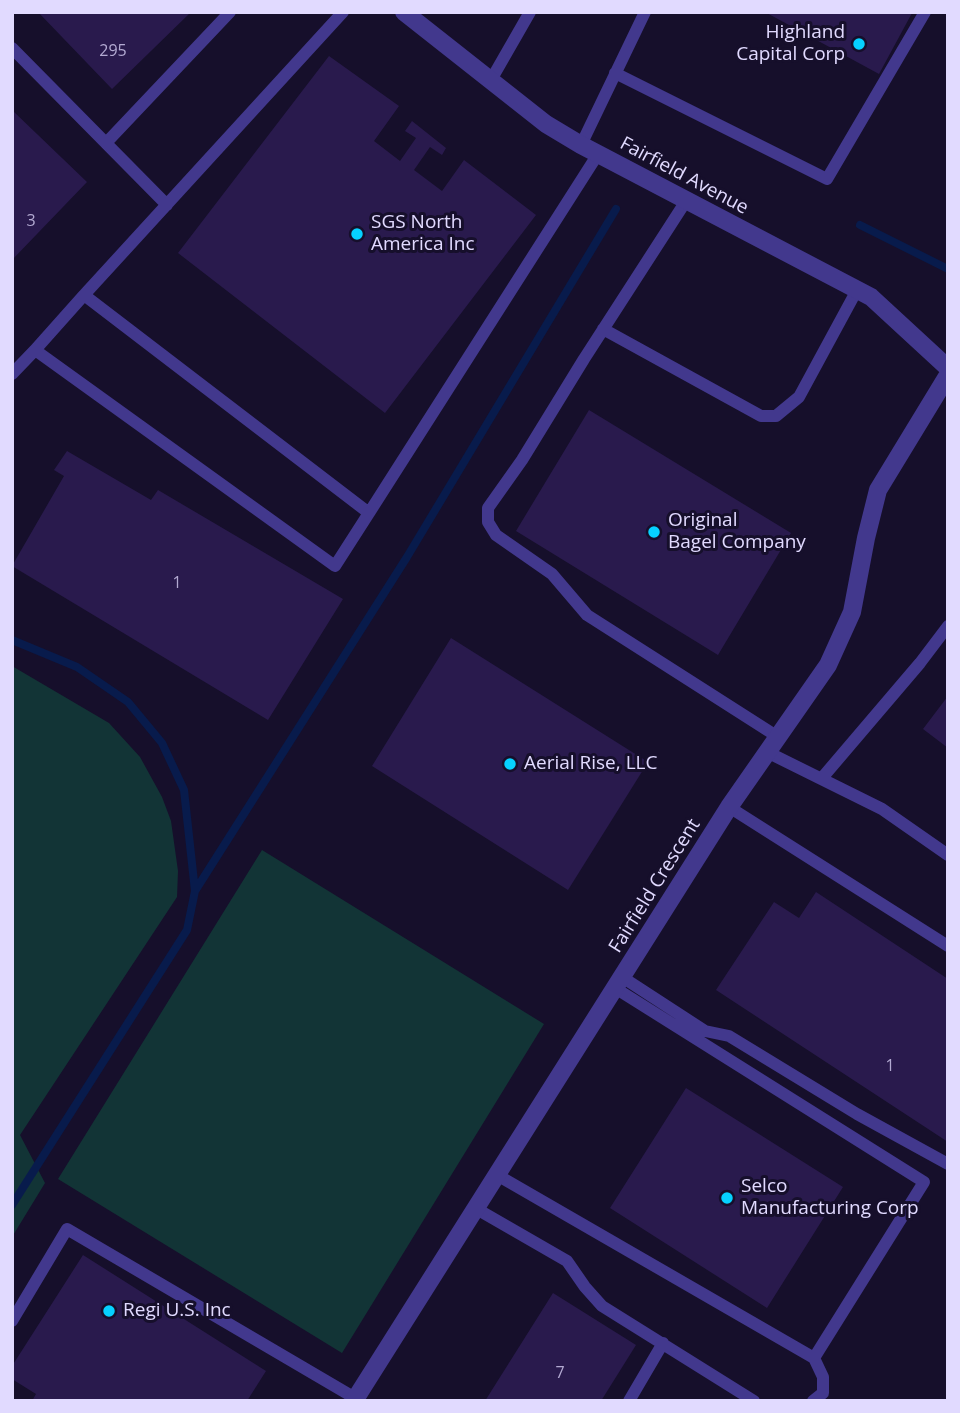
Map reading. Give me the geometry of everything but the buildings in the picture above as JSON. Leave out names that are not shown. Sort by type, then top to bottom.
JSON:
[{"type":"street","name":"Fairfield Avenue","points":[[404,12],[547,124],[581,145],[871,297],[948,368]]},
{"type":"street","name":"Fairfield Crescent","points":[[354,1400],[729,807],[828,666],[852,612],[878,490],[948,376]]},
{"type":"lane","points":[[106,143],[230,12]]},
{"type":"lane","points":[[12,374],[343,12]]},
{"type":"lane","points":[[491,80],[530,12]]},
{"type":"lane","points":[[581,145],[645,12]]},
{"type":"lane","points":[[615,73],[827,179],[925,12]]},
{"type":"lane","points":[[12,48],[167,205]]},
{"type":"lane","points":[[35,350],[335,566],[598,154]]},
{"type":"lane","points":[[687,201],[488,509],[488,522],[496,535],[552,574],[587,615],[778,737]]},
{"type":"lane","points":[[603,329],[761,416],[776,416],[799,397],[858,290]]},
{"type":"lane","points":[[84,295],[369,513]]},
{"type":"lane","points":[[822,778],[948,626]]},
{"type":"lane","points":[[767,752],[882,809],[948,855]]},
{"type":"lane","points":[[729,807],[948,946]]},
{"type":"lane","points":[[618,983],[705,1031],[729,1036],[857,1115],[948,1164]]},
{"type":"lane","points":[[618,983],[924,1182],[814,1358]]},
{"type":"lane","points":[[496,1175],[814,1358],[823,1377],[823,1393],[813,1401]]},
{"type":"lane","points":[[475,1208],[567,1261],[602,1306],[754,1401]]},
{"type":"lane","points":[[12,1321],[67,1229],[354,1400]]},
{"type":"lane","points":[[629,1401],[663,1343]]},
{"type":"green space","points":[[12,666],[109,723],[140,757],[162,797],[171,821],[178,871],[177,897],[20,1135],[45,1183],[12,1237]]},
{"type":"green space","points":[[262,850],[544,1024],[342,1353],[58,1179]]},
{"type":"waterway","points":[[195,891],[407,557],[616,209]]},
{"type":"waterway","points":[[860,225],[948,269]]},
{"type":"waterway","points":[[12,640],[77,667],[128,702],[162,743],[184,790],[195,891],[187,930],[12,1205]]},
{"type":"place","name":"Highland Capital Corp","points":[[859,44]]},
{"type":"place","name":"SGS North America Inc","points":[[357,234]]},
{"type":"place","name":"Original Bagel Company","points":[[654,532]]},
{"type":"place","name":"Aerial Rise, LLC","points":[[510,764]]},
{"type":"place","name":"Selco Manufacturing Corp","points":[[727,1198]]},
{"type":"place","name":"Regi U.S. Inc","points":[[109,1311]]}]
